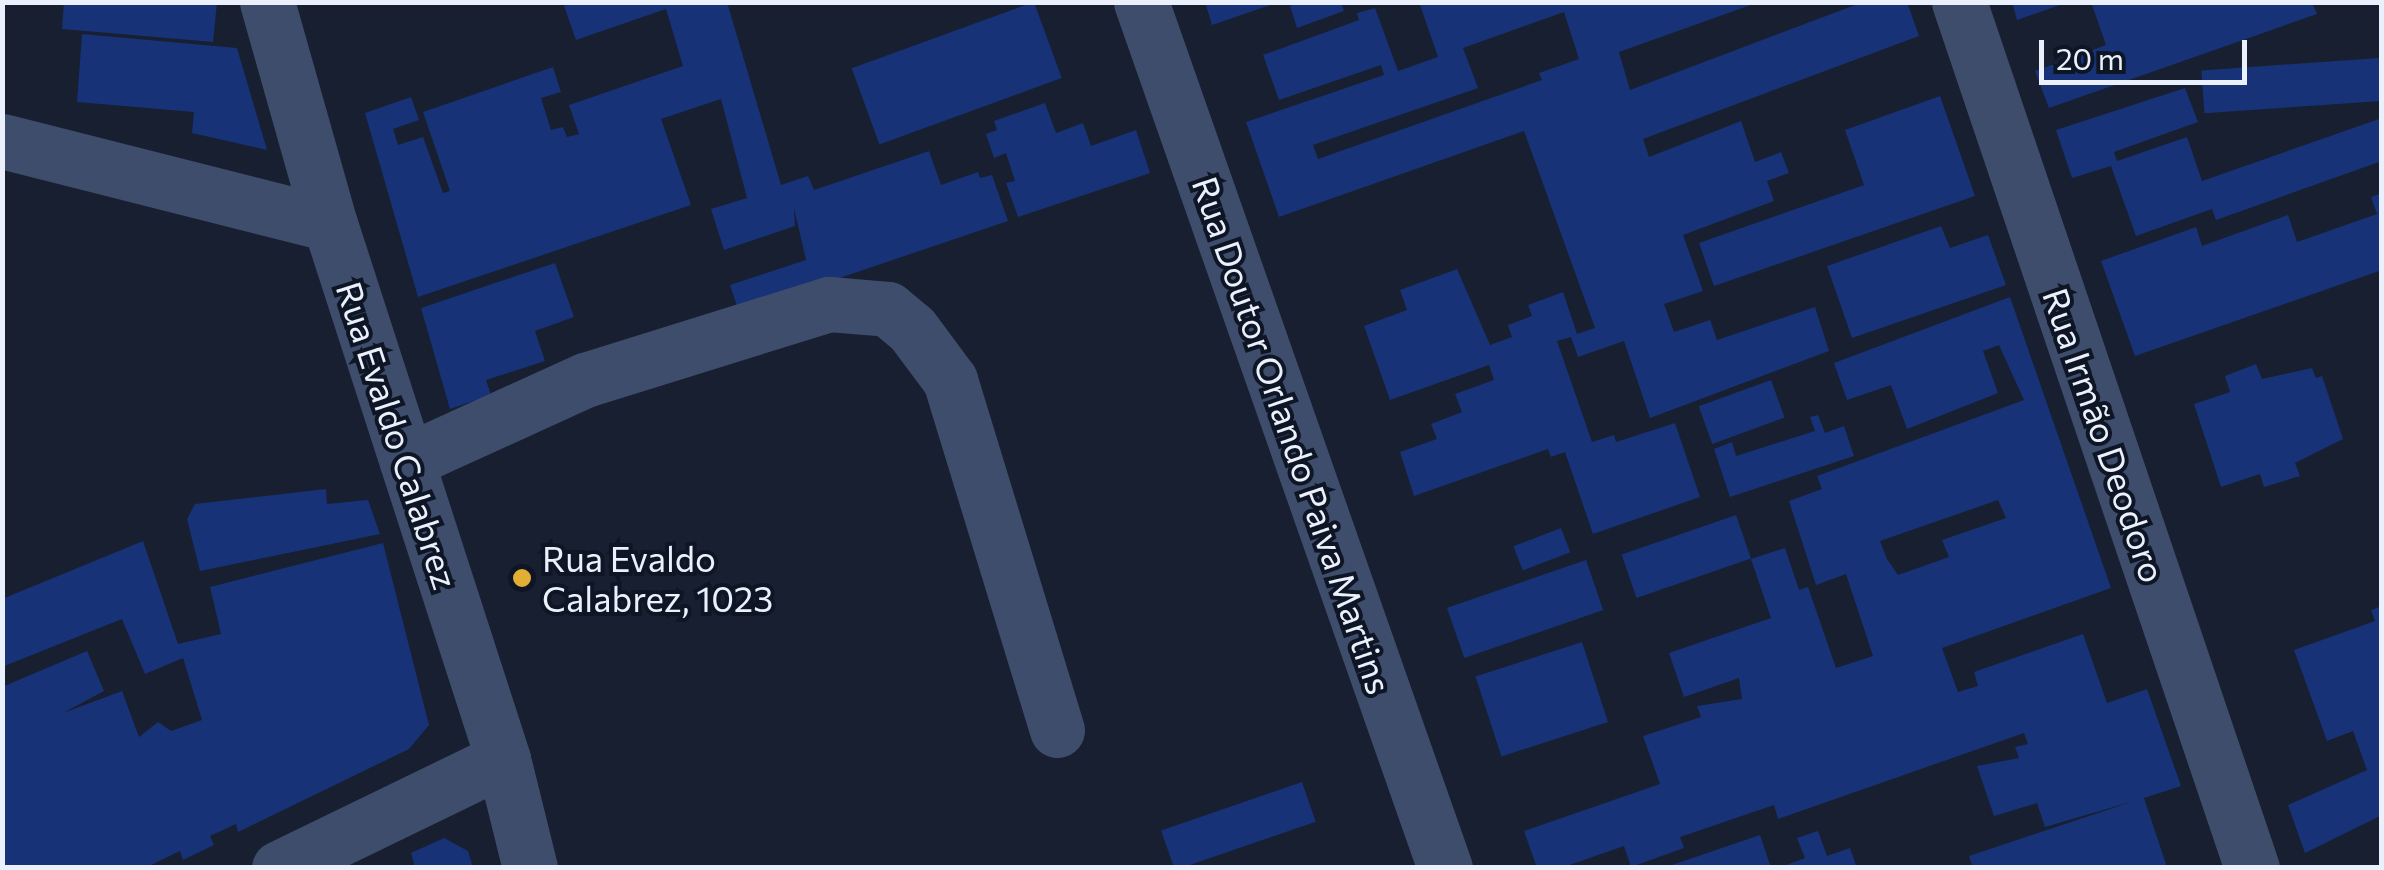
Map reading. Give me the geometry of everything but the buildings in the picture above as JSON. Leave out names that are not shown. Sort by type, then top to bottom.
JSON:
[{"type":"street","name":"Rua Evaldo Calabrez","points":[[267,2],[330,224],[503,759],[530,868]]},
{"type":"street","name":"Rua Doutor Orlando Paiva Martins","points":[[1141,2],[1445,868]]},
{"type":"street","name":"Rua Irmão Deodoro","points":[[1958,2],[2252,868]]},
{"type":"street","points":[[2,141],[330,224]]},
{"type":"street","points":[[406,461],[585,380],[791,315],[828,304],[888,309],[912,329],[950,380],[1057,730]]},
{"type":"street","points":[[278,868],[503,759]]},
{"type":"place","name":"Rua Evaldo Calabrez, 1023","points":[[522,578]]}]
